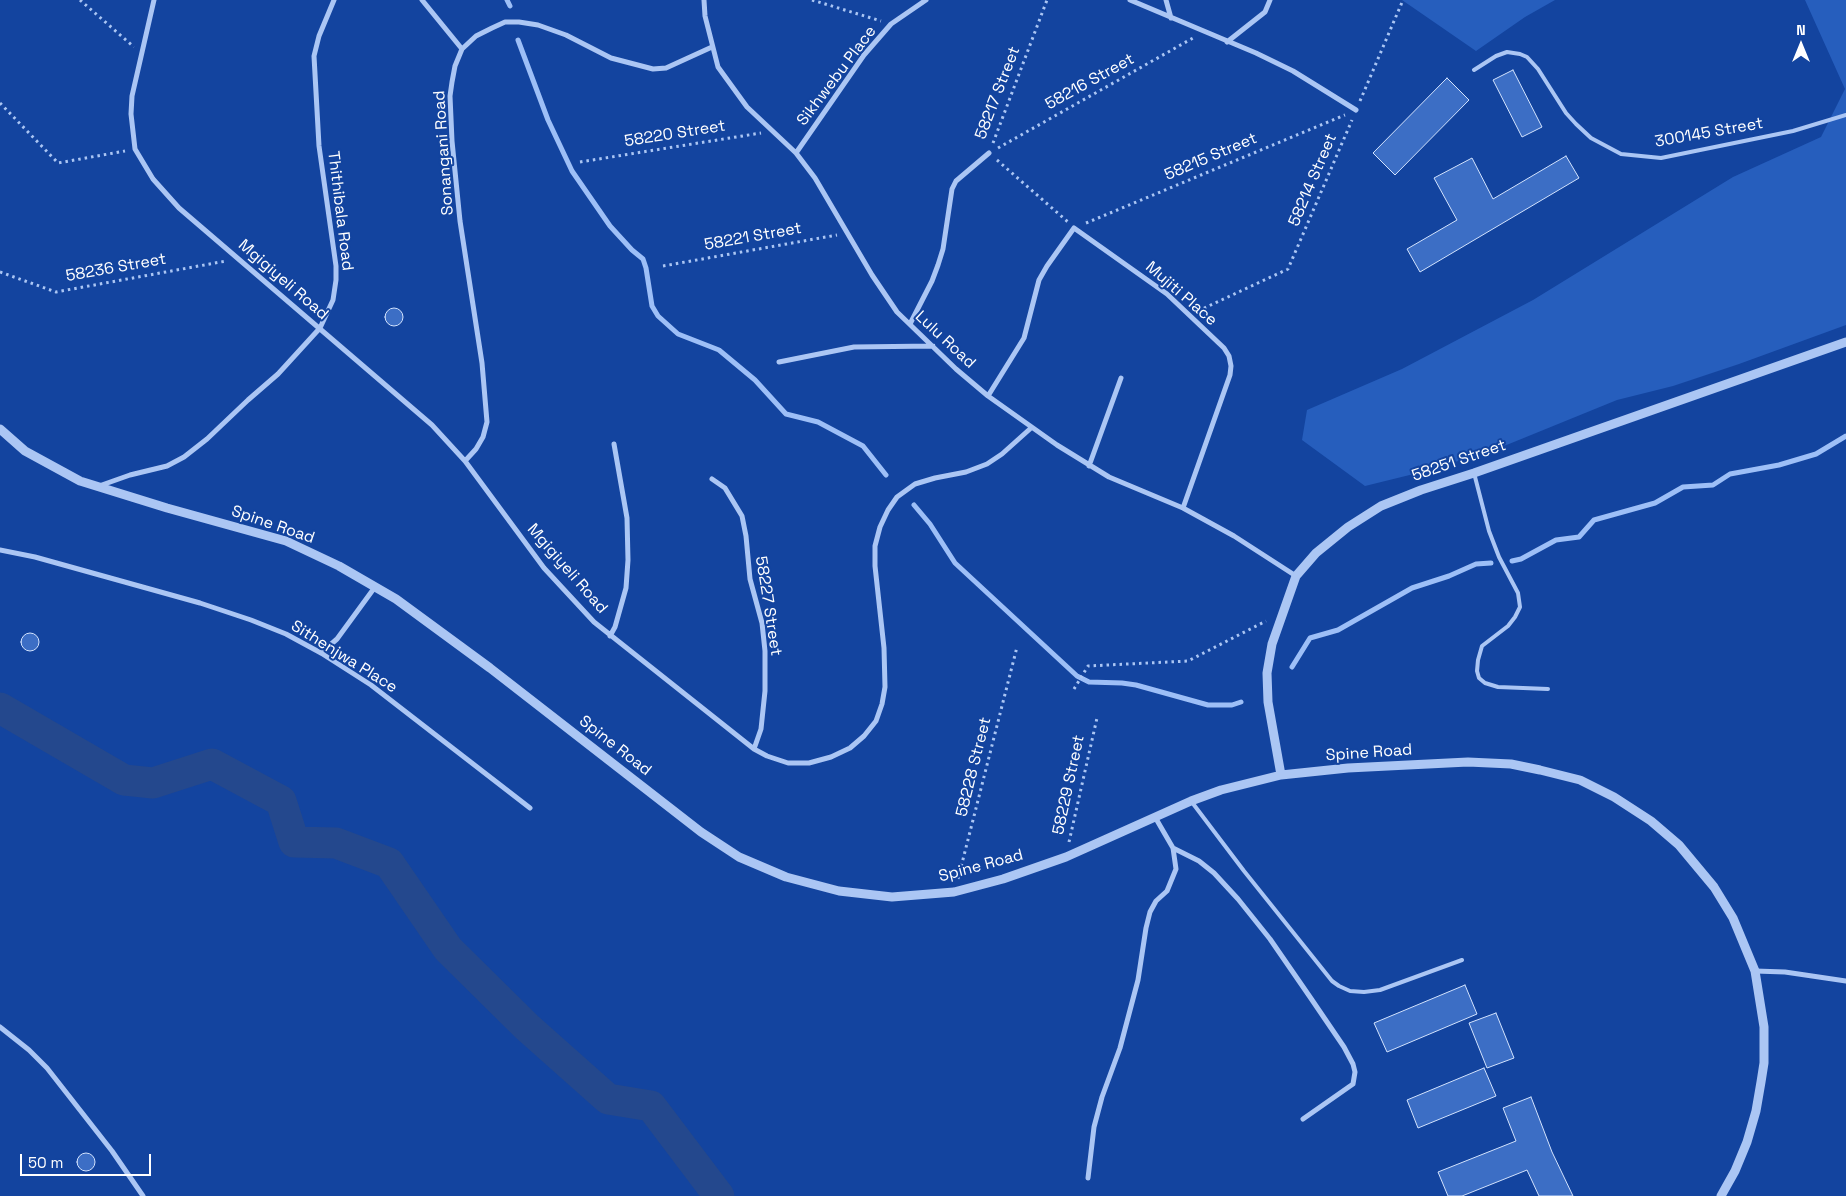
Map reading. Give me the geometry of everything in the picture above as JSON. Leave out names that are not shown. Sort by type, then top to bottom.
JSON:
[{"type":"street","name":"Mgigiyeli Road","points":[[154,0],[140,54],[132,96],[131,114],[135,149],[153,179],[179,208],[432,425],[465,462],[544,568],[572,600],[610,636],[754,749],[767,756],[788,763],[809,763],[831,757],[850,748],[864,736],[876,721],[886,687],[884,648],[875,566],[875,546],[880,527],[888,510],[897,497],[915,484],[966,472],[987,464],[1002,454],[1031,428]]},
{"type":"street","name":"Thithibala Road","points":[[98,486],[130,475],[167,466],[184,457],[207,439],[278,374],[320,328],[333,300],[336,266],[319,146],[314,56],[319,36],[334,0]]},
{"type":"street","points":[[422,0],[462,49],[476,36],[505,22],[538,25],[566,36],[611,58],[653,69],[666,68],[712,47]]},
{"type":"street","name":"Lulu Road","points":[[704,0],[705,16],[718,67],[747,108],[796,153],[815,178],[872,276],[897,312],[956,369],[1031,428],[1089,466],[1109,477],[1183,508],[1234,536],[1296,576]]},
{"type":"street","name":"Sikhwebu Place","points":[[796,153],[864,55],[891,24],[926,0]]},
{"type":"street","points":[[1130,0],[1293,71],[1356,110]]},
{"type":"street","points":[[1166,0],[1171,18]]},
{"type":"street","points":[[1227,42],[1265,12],[1270,0]]},
{"type":"street","name":"Sonangani Road","points":[[462,49],[454,66],[450,96],[452,141],[460,221],[482,363],[487,422],[483,437],[465,462]]},
{"type":"street","name":"58217 Street","points":[[910,324],[932,281],[943,250],[952,189],[956,181],[989,153]]},
{"type":"street","points":[[988,396],[1024,338],[1039,280],[1074,228]]},
{"type":"street","name":"Mujiti Place","points":[[1074,228],[1167,294],[1224,348],[1229,356],[1230,375],[1183,508]]},
{"type":"street","name":"58251 Street","points":[[1281,775],[1268,702],[1268,673],[1272,644],[1296,576],[1316,553],[1348,527],[1381,506],[1421,490],[1846,342]]},
{"type":"street","points":[[779,362],[854,348],[933,346]]},
{"type":"street","points":[[1089,466],[1120,378]]},
{"type":"street","name":"Spine Road","points":[[0,429],[25,451],[80,481],[167,508],[286,541],[338,566],[396,599],[490,668],[701,832],[739,857],[786,877],[839,891],[892,897],[954,892],[1003,879],[1066,857],[1155,817],[1241,784],[1281,775],[1348,768],[1468,762],[1511,764],[1580,780],[1614,797],[1651,821],[1679,845],[1714,887],[1733,918],[1755,972],[1760,993],[1764,1027],[1764,1063],[1756,1111],[1747,1142],[1736,1171],[1721,1196]]},
{"type":"street","points":[[610,636],[619,614],[626,588],[628,560],[627,518],[614,444]]},
{"type":"street","name":"58227 Street","points":[[712,479],[725,488],[742,516],[750,579],[762,623],[765,651],[765,691],[761,729],[754,749]]},
{"type":"street","name":"Sithenjwa Place","points":[[0,550],[35,556],[242,617],[286,634],[321,653],[371,685],[530,808]]},
{"type":"street","points":[[321,653],[337,639],[375,587]]},
{"type":"street","points":[[1088,1178],[1094,1127],[1102,1097],[1120,1048],[1138,980],[1146,928],[1156,901],[1167,891],[1176,869],[1173,848],[1155,817]]},
{"type":"street","points":[[1173,848],[1199,861],[1214,873],[1238,899],[1270,939],[1344,1047],[1353,1064],[1355,1072],[1353,1084],[1303,1119]]},
{"type":"street","points":[[1755,972],[1786,972],[1845,980]]},
{"type":"street","points":[[0,1027],[29,1050],[47,1068],[106,1144],[143,1196]]},
{"type":"lane","name":"300145 Street","points":[[1474,70],[1496,56],[1507,52],[1527,57],[1538,69],[1566,113],[1576,124],[1591,138],[1620,154],[1661,158],[1793,130],[1846,115]]},
{"type":"lane","points":[[1474,473],[1488,531],[1518,593],[1520,607],[1516,617],[1508,626],[1482,646],[1478,660],[1477,671],[1479,678],[1485,683],[1498,687],[1548,689]]},
{"type":"lane","points":[[1191,802],[1244,871],[1338,986],[1350,991],[1380,990],[1462,960]]},
{"type":"path","points":[[80,0],[140,54]]},
{"type":"path","points":[[812,0],[891,24]]},
{"type":"path","name":"58217 Street","points":[[989,153],[1047,0]]},
{"type":"path","name":"58214 Street","points":[[1188,315],[1288,269],[1404,0]]},
{"type":"path","name":"58216 Street","points":[[989,153],[1204,32]]},
{"type":"path","points":[[0,103],[58,164],[135,149]]},
{"type":"path","name":"58215 Street","points":[[1074,228],[1356,110]]},
{"type":"path","name":"58220 Street","points":[[580,162],[774,131]]},
{"type":"path","points":[[989,153],[1074,228]]},
{"type":"path","name":"58221 Street","points":[[663,266],[848,233]]},
{"type":"path","name":"58236 Street","points":[[0,272],[56,292],[239,258]]},
{"type":"path","points":[[1074,689],[1088,666],[1188,661],[1282,613]]},
{"type":"path","name":"58228 Street","points":[[954,892],[1017,647]]},
{"type":"path","name":"58229 Street","points":[[1066,857],[1097,718]]},
{"type":"shaded area","points":[[1402,0],[1555,0],[1525,17],[1476,51]]},
{"type":"shaded area","points":[[1805,0],[1846,0],[1846,325],[1673,386],[1617,400],[1509,444],[1434,469],[1365,486],[1302,440],[1307,410],[1402,369],[1533,300],[1733,177],[1821,137],[1845,89]]},
{"type":"building","points":[[1513,70],[1542,127],[1522,137],[1493,80]]},
{"type":"building","points":[[1447,78],[1469,100],[1395,175],[1373,153]]},
{"type":"building","points":[[1566,156],[1579,178],[1420,272],[1407,249],[1457,220],[1434,178],[1472,158],[1493,199]]},
{"type":"building","points":[[394,308],[400,311],[403,317],[400,323],[394,326],[388,323],[385,317],[388,311]]},
{"type":"building","points":[[30,633],[36,636],[39,642],[36,648],[30,651],[24,648],[21,642],[24,636]]},
{"type":"building","points":[[1465,985],[1477,1014],[1387,1052],[1374,1023]]},
{"type":"building","points":[[1496,1013],[1514,1058],[1487,1068],[1469,1023]]},
{"type":"building","points":[[1484,1068],[1496,1096],[1418,1128],[1407,1100]]},
{"type":"building","points":[[1531,1097],[1552,1152],[1573,1196],[1539,1196],[1527,1170],[1462,1196],[1448,1196],[1438,1172],[1516,1141],[1503,1108]]},
{"type":"building","points":[[86,1153],[92,1156],[95,1162],[92,1168],[86,1171],[80,1168],[77,1162],[80,1156]]},
{"type":"waterway","points":[[507,0],[510,6]]},
{"type":"waterway","points":[[518,40],[548,120],[572,171],[610,226],[643,259],[652,306],[658,316],[678,334],[719,350],[755,380],[786,414],[818,422],[863,446],[886,475]]},
{"type":"waterway","points":[[1512,561],[1521,559],[1556,540],[1579,537],[1594,520],[1655,503],[1683,487],[1713,485],[1730,474],[1779,465],[1816,454],[1846,436]]},
{"type":"waterway","points":[[914,505],[930,524],[955,563],[1077,676],[1089,682],[1136,685],[1208,705],[1232,705],[1241,702]]},
{"type":"waterway","points":[[1292,667],[1310,638],[1338,630],[1412,588],[1449,576],[1476,564],[1491,563]]},
{"type":"waterway","points":[[0,708],[124,780],[153,783],[212,764],[281,801],[294,842],[336,843],[389,863],[448,949],[527,1027],[608,1099],[651,1106],[719,1196]]}]
